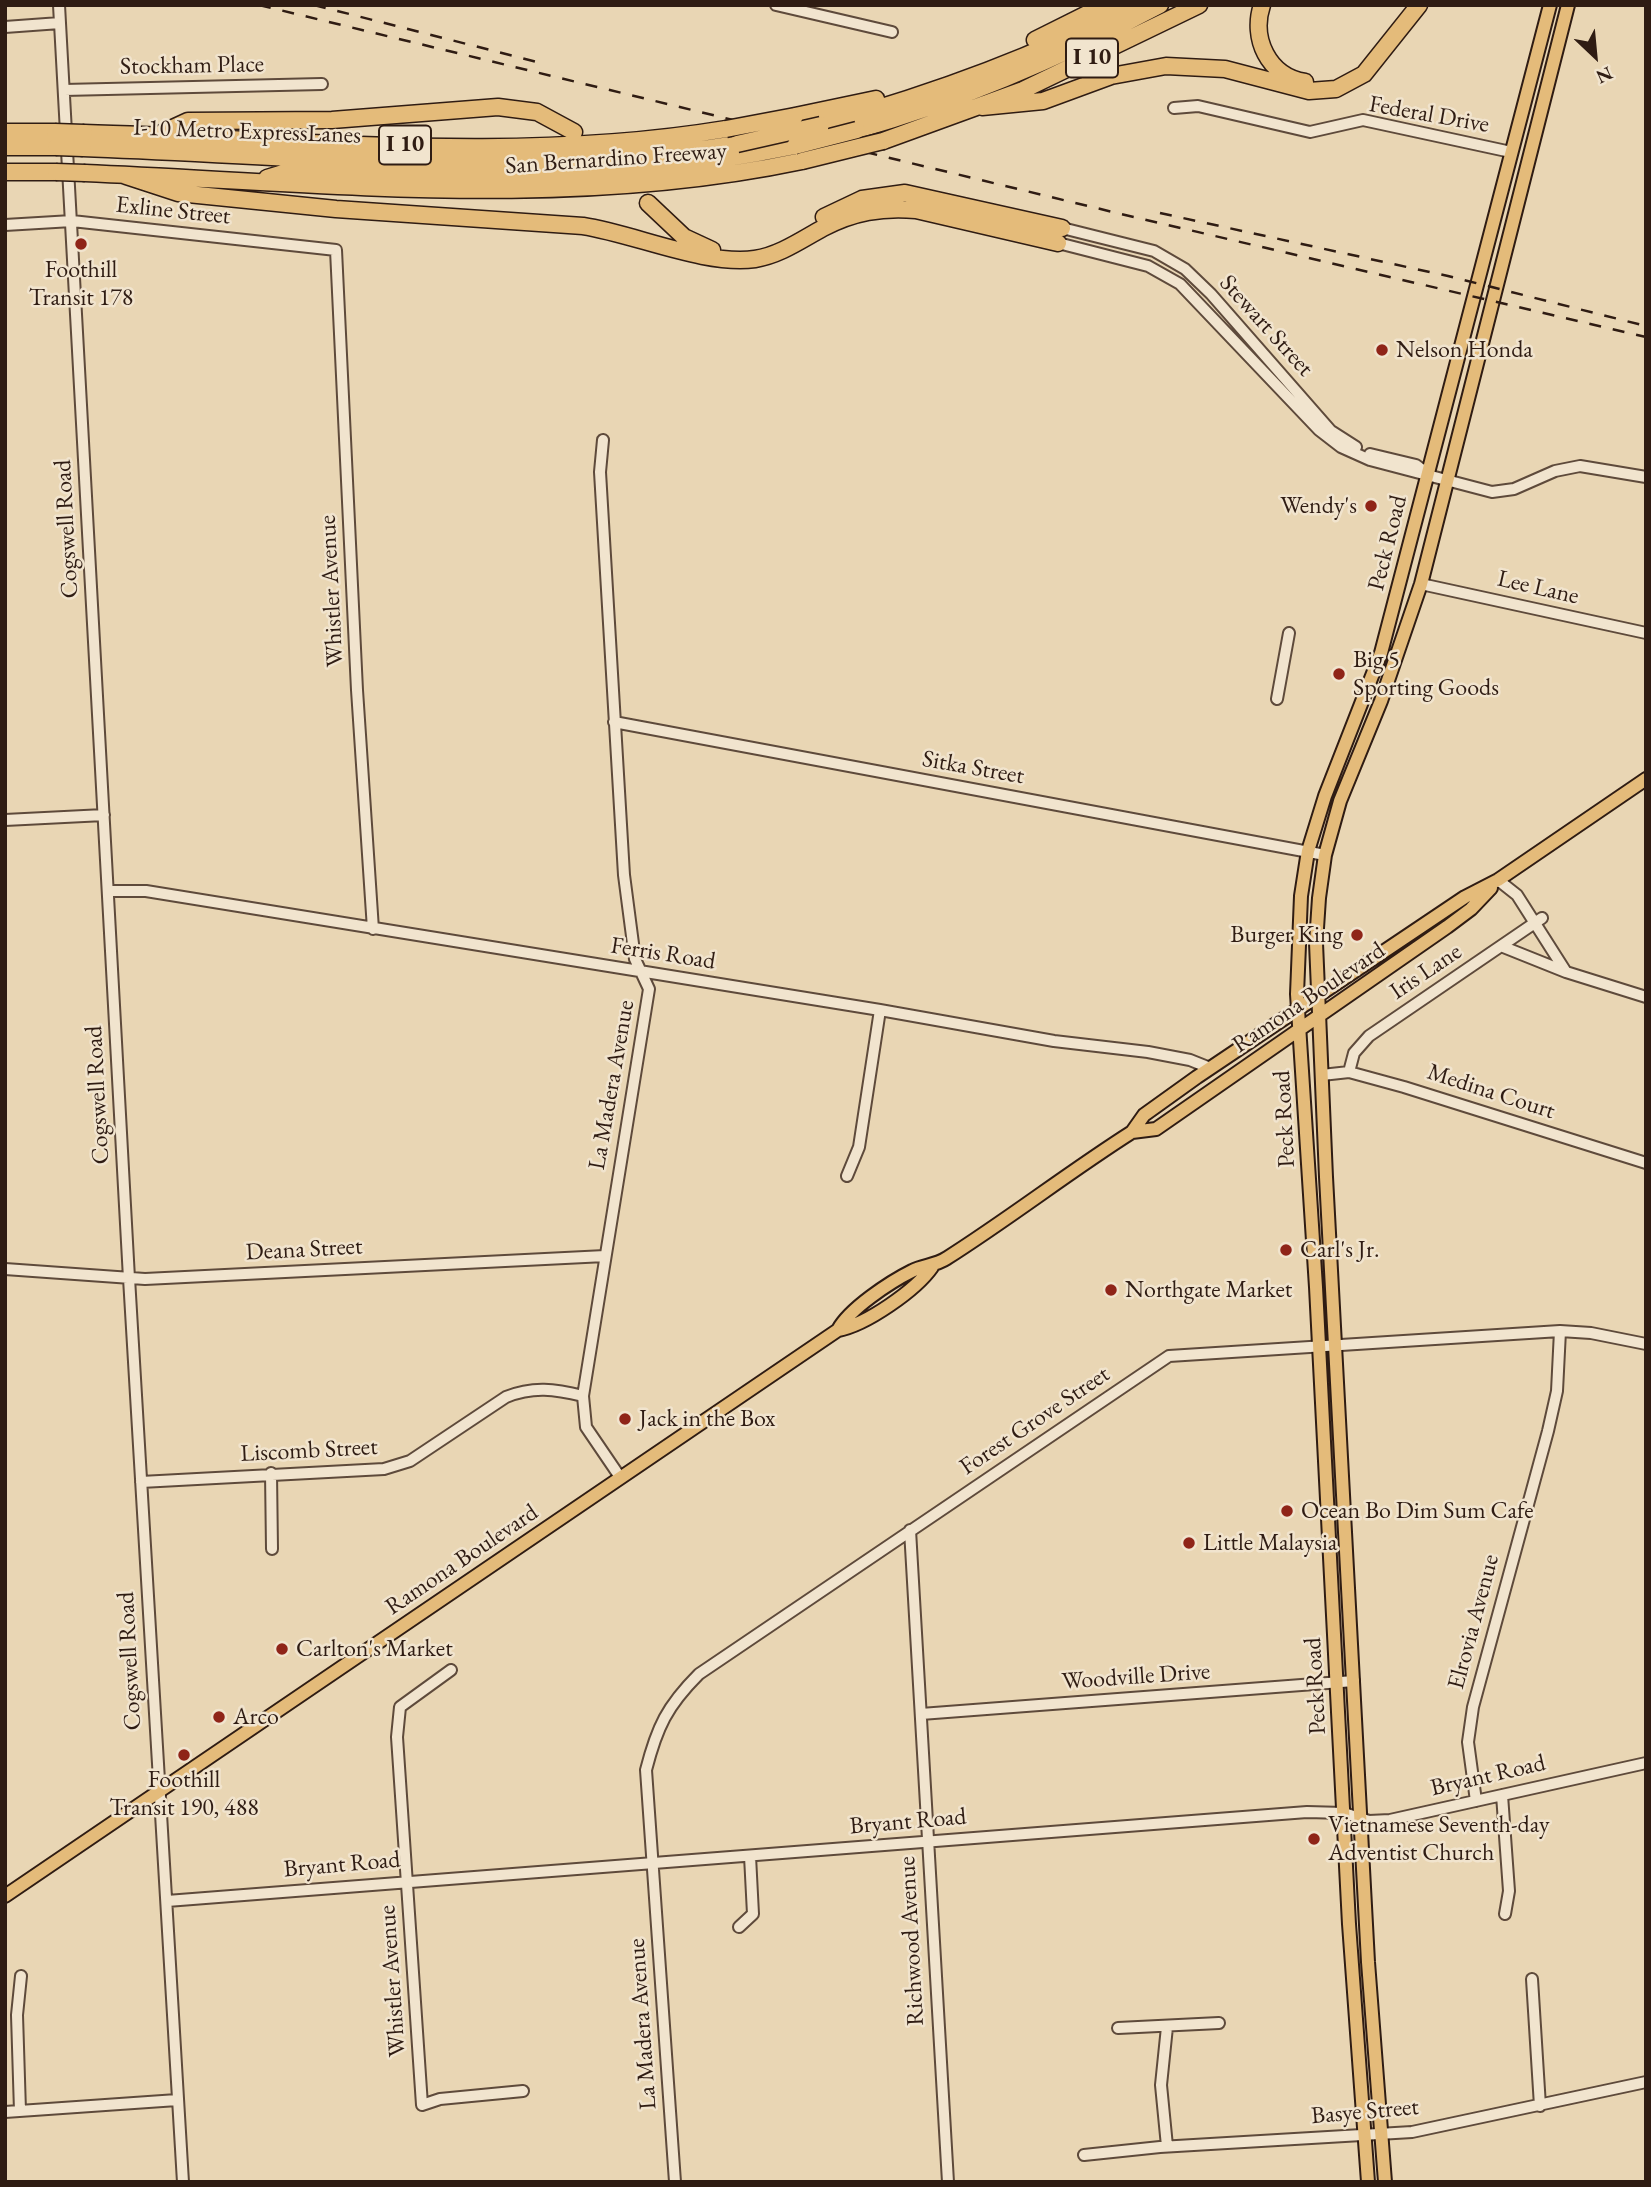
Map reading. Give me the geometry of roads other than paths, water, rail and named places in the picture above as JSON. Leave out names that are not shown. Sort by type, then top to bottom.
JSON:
[{"type":"highway","name":"San Bernardino Freeway","points":[[5,132],[55,140],[157,135],[509,148],[632,142],[726,129],[864,103],[962,71],[1105,5]]},
{"type":"highway","name":"I-10 Metro ExpressLanes","points":[[83,140],[514,164],[636,158],[737,144],[821,125],[906,101],[976,76],[1093,26],[1133,5]]},
{"type":"highway","points":[[798,153],[857,130],[979,92],[1065,55],[1160,5]]},
{"type":"highway","name":"San Bernardino Freeway","points":[[5,172],[85,173],[489,191],[584,189],[700,179],[798,153],[883,141],[982,107],[1063,72],[1199,5]]},
{"type":"highway","points":[[1262,5],[1258,35],[1269,61],[1287,76],[1311,83],[1326,82],[1350,72],[1407,5]]},
{"type":"highway","points":[[982,107],[1043,101],[1111,76],[1166,66],[1216,68],[1309,91],[1336,89],[1364,74],[1419,5]]},
{"type":"highway","points":[[157,135],[188,121],[332,120],[498,107],[537,112],[575,132]]},
{"type":"highway","points":[[5,148],[55,140]]},
{"type":"highway","points":[[123,175],[178,193],[336,209],[583,226],[616,231],[689,253],[734,260],[773,254],[853,215],[896,208],[1060,236]]},
{"type":"highway","points":[[648,203],[690,241],[725,252],[742,252],[771,246],[846,205],[890,193],[922,197],[1060,236]]},
{"type":"main road","name":"Peck Road","points":[[1368,2182],[1344,1813],[1298,1009],[1297,944],[1308,851],[1325,796],[1381,653],[1550,5]]},
{"type":"main road","name":"Peck Road","points":[[1385,2182],[1360,1818],[1316,943],[1325,855],[1340,801],[1385,691],[1421,584],[1567,5]]},
{"type":"main road","name":"Ramona Boulevard","points":[[5,1896],[838,1330],[854,1327],[922,1281],[932,1267],[1132,1132],[1144,1115],[1210,1068],[1465,897],[1498,880],[1646,779]]},
{"type":"main road","name":"Ramona Boulevard","points":[[1132,1132],[1156,1129],[1464,915],[1498,880]]},
{"type":"main road","points":[[1309,1178],[1326,1177]]},
{"type":"main road","points":[[1328,1527],[1345,1526]]},
{"type":"street","name":"Cogswell Road","points":[[59,5],[129,1278],[183,2182]]},
{"type":"street","points":[[776,5],[892,32]]},
{"type":"street","points":[[5,27],[60,23]]},
{"type":"street","name":"Stockham Place","points":[[64,90],[322,84]]},
{"type":"street","name":"Federal Drive","points":[[1174,108],[1198,106],[1310,132],[1363,120],[1511,152]]},
{"type":"street","name":"Exline Street","points":[[5,225],[72,221],[336,250]]},
{"type":"street","name":"Stewart Street","points":[[1060,236],[1124,242],[1170,258],[1212,294],[1331,430],[1369,453],[1416,465],[1426,473]]},
{"type":"street","name":"Stewart Street","points":[[1060,236],[1164,273],[1198,301],[1261,371],[1328,437],[1341,447],[1370,460],[1492,492],[1514,489],[1555,471],[1580,466],[1646,477]]},
{"type":"street","name":"Whistler Avenue","points":[[336,250],[357,681],[373,929]]},
{"type":"street","name":"La Madera Avenue","points":[[603,440],[600,472],[625,875],[635,959],[649,989],[583,1396],[586,1427],[620,1477]]},
{"type":"street","name":"Lee Lane","points":[[1421,584],[1646,633]]},
{"type":"street","points":[[1277,699],[1289,633]]},
{"type":"street","name":"Sitka Street","points":[[614,722],[1325,855]]},
{"type":"street","points":[[5,820],[104,815]]},
{"type":"street","points":[[1498,880],[1517,895],[1539,921],[1566,972]]},
{"type":"street","name":"Ferris Road","points":[[109,891],[146,891],[880,1010],[1054,1041],[1180,1058],[1210,1068]]},
{"type":"street","name":"Iris Lane","points":[[1349,1072],[1354,1054],[1369,1035],[1539,921]]},
{"type":"street","points":[[1501,946],[1566,972],[1646,997]]},
{"type":"street","points":[[847,1175],[859,1147],[880,1010]]},
{"type":"street","name":"Medina Court","points":[[1322,1075],[1349,1072],[1646,1163]]},
{"type":"street","name":"Deana Street","points":[[5,1269],[129,1278],[605,1256]]},
{"type":"street","name":"Forest Grove Street","points":[[651,1864],[646,1770],[656,1732],[673,1700],[699,1674],[1169,1356],[1560,1331],[1591,1333],[1646,1344]]},
{"type":"street","name":"Elrovia Avenue","points":[[1476,1801],[1468,1742],[1473,1707],[1548,1431],[1557,1391],[1560,1331]]},
{"type":"street","name":"Liscomb Street","points":[[141,1482],[384,1469],[410,1461],[506,1397],[521,1391],[554,1389],[583,1396]]},
{"type":"street","points":[[271,1473],[272,1549]]},
{"type":"street","name":"Richwood Avenue","points":[[910,1530],[947,2182]]},
{"type":"street","name":"Whistler Avenue","points":[[451,1670],[400,1707],[397,1737],[422,2105],[440,2099],[523,2091]]},
{"type":"street","name":"Woodville Drive","points":[[921,1714],[1354,1681]]},
{"type":"street","name":"Bryant Road","points":[[167,1901],[407,1880],[651,1864],[1307,1812],[1344,1813],[1360,1818],[1390,1820],[1646,1763]]},
{"type":"street","points":[[1502,1795],[1509,1891],[1504,1913]]},
{"type":"street","points":[[739,1927],[753,1914],[750,1856]]},
{"type":"street","name":"La Madera Avenue","points":[[651,1864],[675,2182]]},
{"type":"street","points":[[20,2111],[16,2015],[21,1976]]},
{"type":"street","points":[[1532,1979],[1540,2106]]},
{"type":"street","points":[[1118,2028],[1219,2023]]},
{"type":"street","points":[[1167,2027],[1161,2085],[1167,2146]]},
{"type":"street","name":"Basye Street","points":[[1084,2155],[1167,2146],[1412,2132],[1646,2082]]},
{"type":"street","points":[[5,2112],[177,2100]]},
{"type":"railway","points":[[259,5],[1121,214],[1646,337]]},
{"type":"railway","points":[[314,5],[545,64]]},
{"type":"railway","points":[[1160,213],[1448,276],[1646,326]]},
{"type":"place","name":"Foothill Transit 178","points":[[81,244]]},
{"type":"place","name":"Nelson Honda","points":[[1382,350]]},
{"type":"place","name":"Wendy's","points":[[1371,506]]},
{"type":"place","name":"Big 5 Sporting Goods","points":[[1339,674]]},
{"type":"place","name":"Burger King","points":[[1357,935]]},
{"type":"place","name":"Carl's Jr.","points":[[1286,1250]]},
{"type":"place","name":"Northgate Market","points":[[1111,1290]]},
{"type":"place","name":"Jack in the Box","points":[[625,1419]]},
{"type":"place","name":"Ocean Bo Dim Sum Cafe","points":[[1287,1511]]},
{"type":"place","name":"Little Malaysia","points":[[1189,1543]]},
{"type":"place","name":"Carlton's Market","points":[[282,1649]]},
{"type":"place","name":"Arco","points":[[219,1717]]},
{"type":"place","name":"Foothill Transit 190, 488","points":[[184,1755]]},
{"type":"place","name":"Vietnamese Seventh-day Adventist Church","points":[[1314,1839]]}]
